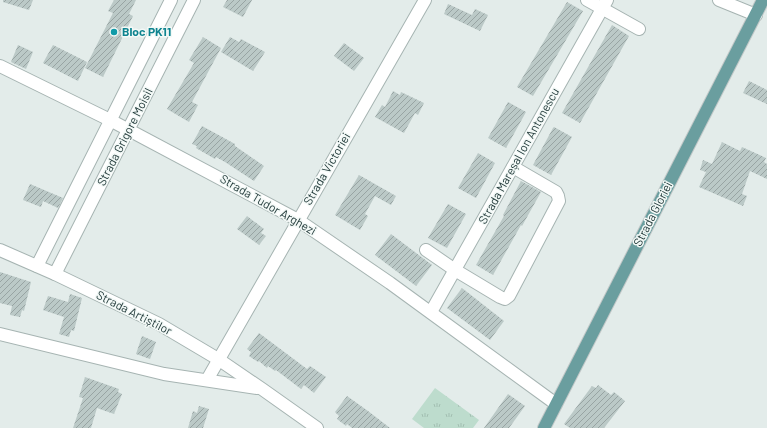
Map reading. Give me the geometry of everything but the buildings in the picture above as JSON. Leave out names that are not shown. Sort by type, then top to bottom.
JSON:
[{"type":"main road","name":"Strada Gloriei","points":[[544,428],[763,0]]},
{"type":"street","name":"Strada Grigore Moisil","points":[[37,266],[171,0]]},
{"type":"street","name":"Strada Grigore Moisil","points":[[55,274],[194,0]]},
{"type":"street","name":"Strada Victoriei","points":[[207,380],[425,0]]},
{"type":"street","points":[[587,0],[604,4],[639,28]]},
{"type":"street","points":[[720,0],[756,15]]},
{"type":"street","name":"Strada Mareșal Ion Antonescu","points":[[431,312],[604,4]]},
{"type":"street","name":"Strada Tudor Arghezi","points":[[0,66],[110,120],[298,220],[431,312],[556,404]]},
{"type":"street","points":[[426,250],[455,270],[500,297],[506,299],[509,296],[559,201],[556,192],[513,167]]},
{"type":"street","name":"Strada Artiștilor","points":[[0,250],[55,274],[158,324],[218,359],[317,428]]},
{"type":"street","name":"Strada Artiștilor","points":[[0,334],[164,374],[262,389]]},
{"type":"green space","points":[[435,388],[479,420],[473,428],[424,428],[412,419]]},
{"type":"place","name":"Bloc PK11","points":[[114,32]]}]
